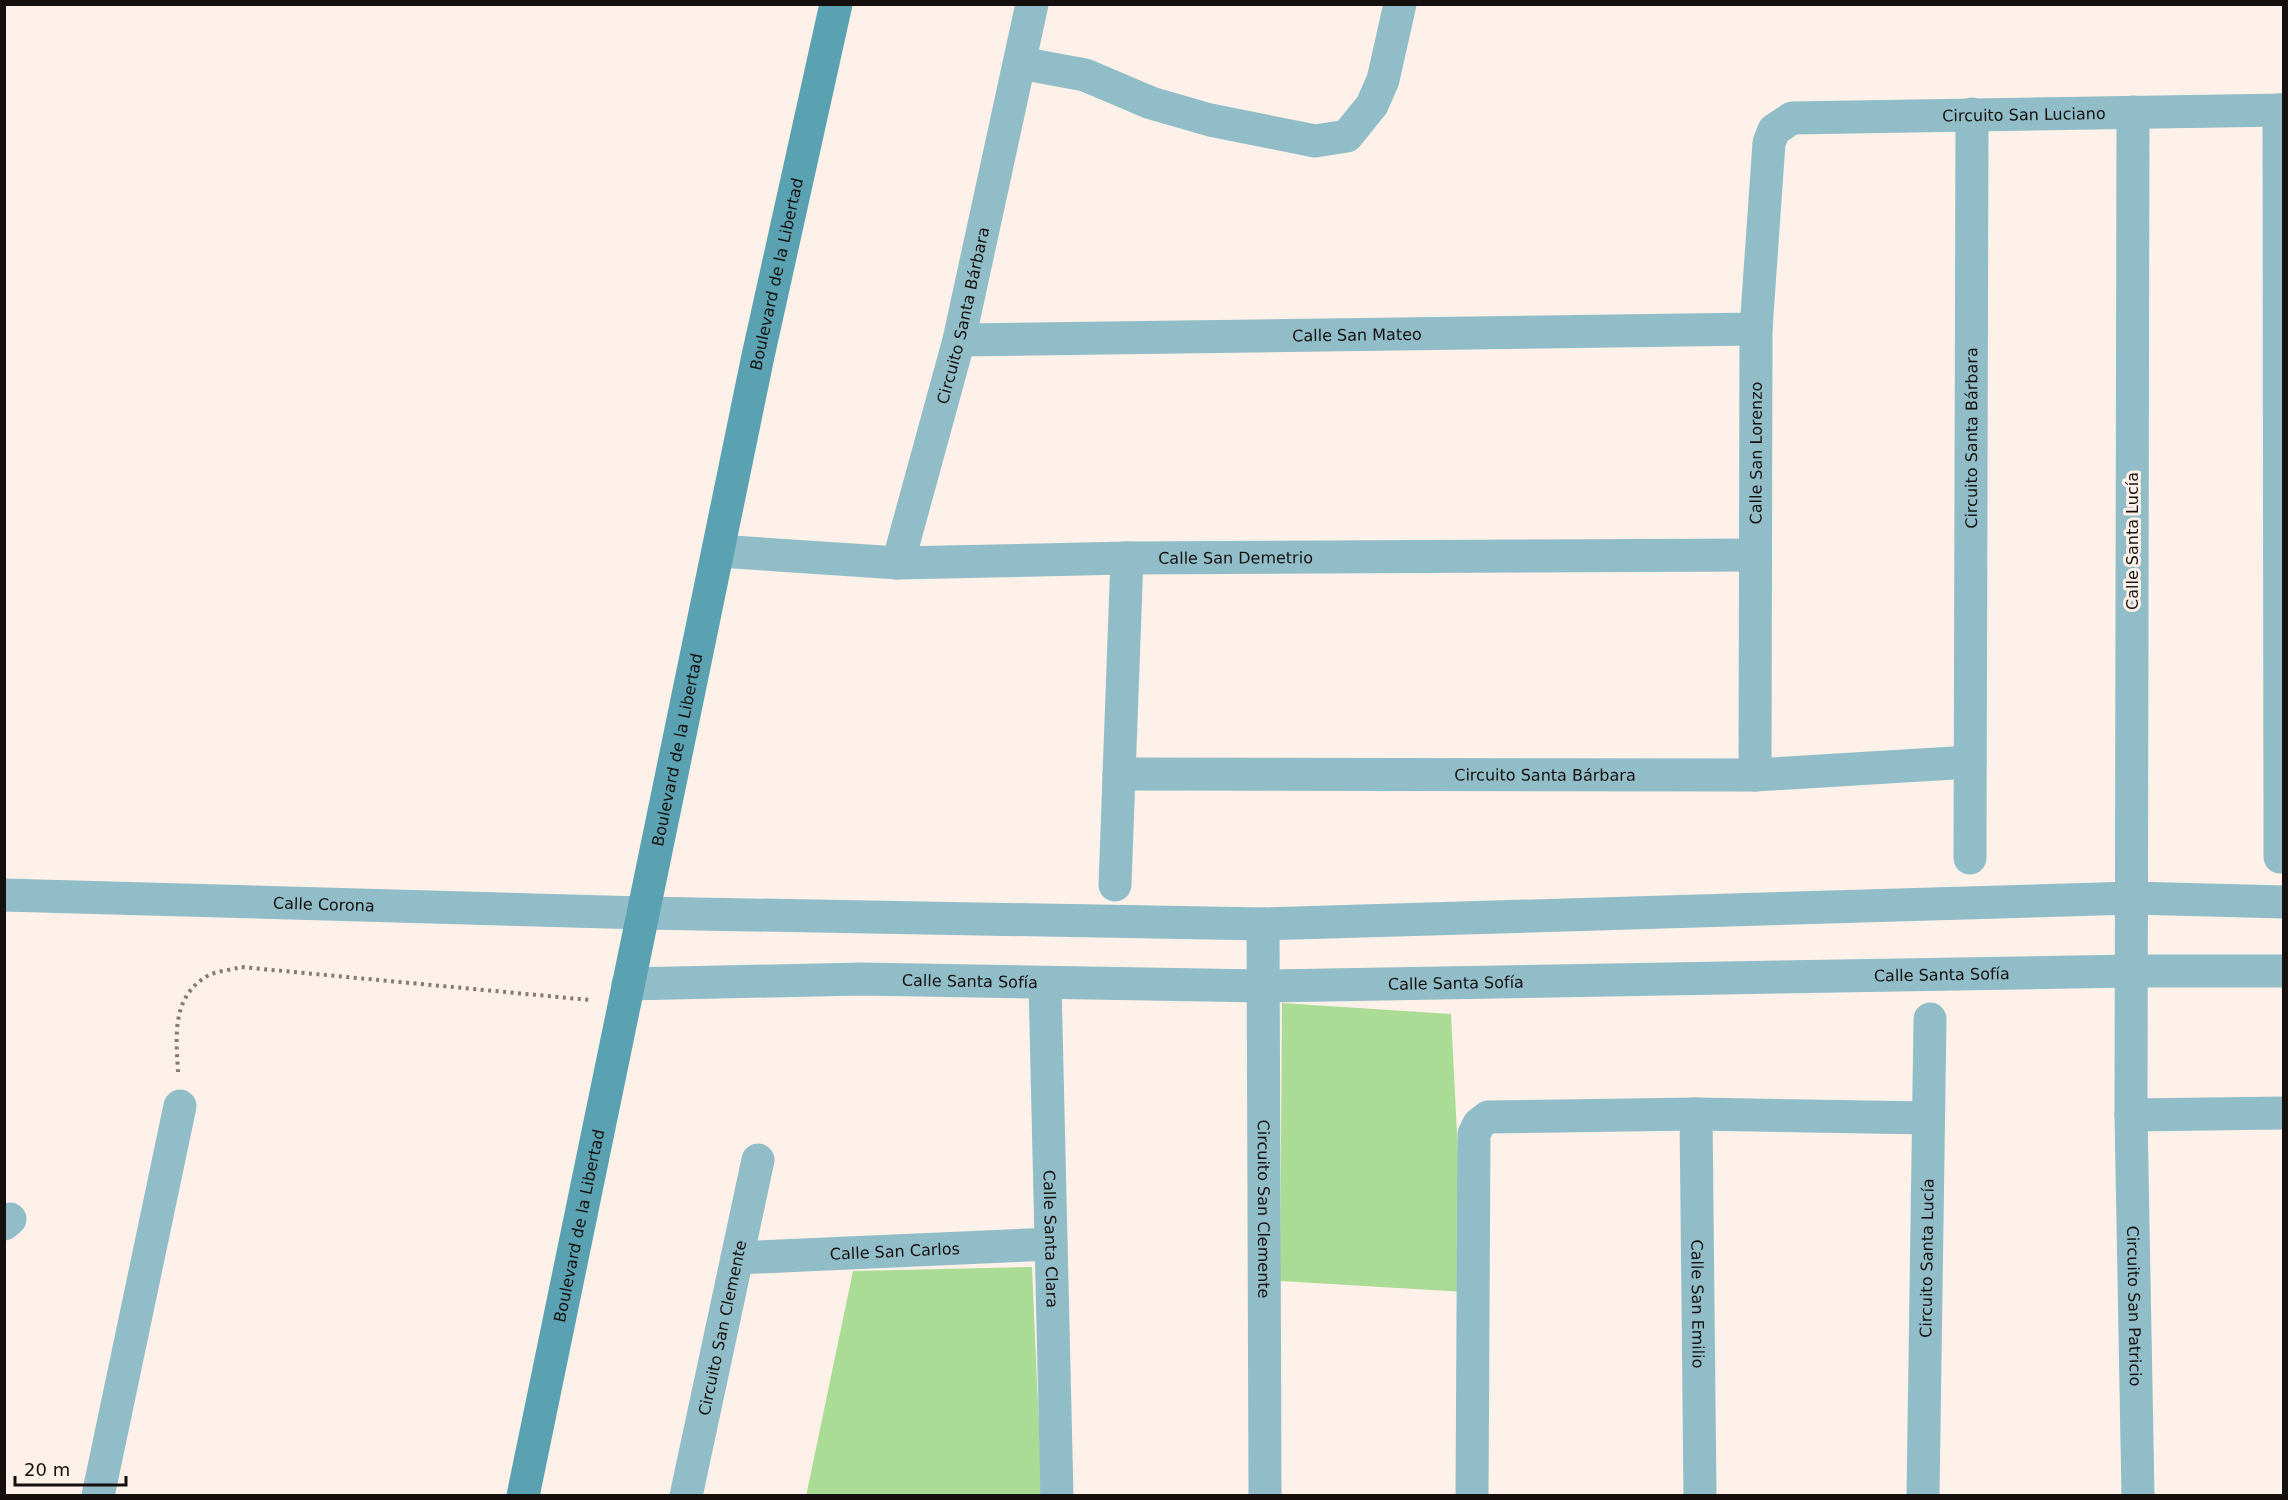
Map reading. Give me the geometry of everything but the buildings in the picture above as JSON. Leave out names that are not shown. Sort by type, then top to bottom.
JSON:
[{"type":"street","name":"Boulevard de la Libertad","points":[[523,1496],[717,551],[836,4]]},
{"type":"street","name":"Circuito Santa Bárbara","points":[[898,563],[959,340],[1032,4]]},
{"type":"street","points":[[1020,63],[1085,75],[1151,103],[1210,120],[1315,141],[1347,136],[1371,105],[1383,80],[1400,4]]},
{"type":"street","name":"Circuito San Luciano","points":[[1774,130],[1792,118],[2281,110],[2282,765],[2280,857]]},
{"type":"street","name":"Calle Santa Lucía","points":[[2131,971],[2133,112]]},
{"type":"street","name":"Circuito Santa Bárbara","points":[[1970,858],[1972,114]]},
{"type":"street","name":"Calle San Lorenzo","points":[[1755,775],[1756,330],[1769,143],[1774,130]]},
{"type":"street","name":"Calle San Mateo","points":[[959,340],[1756,330]]},
{"type":"street","name":"Calle San Demetrio","points":[[717,551],[898,563],[1127,558],[1754,555]]},
{"type":"street","points":[[1115,885],[1127,558]]},
{"type":"street","name":"Circuito Santa Bárbara","points":[[1119,774],[1755,775],[1970,762]]},
{"type":"street","name":"Calle Corona","points":[[4,895],[643,913]]},
{"type":"street","points":[[643,913],[1263,924],[2132,898],[2283,902]]},
{"type":"street","name":"Circuito San Clemente","points":[[1263,924],[1265,1496]]},
{"type":"street","name":"Calle Santa Sofía","points":[[626,994],[862,979],[1263,986],[2131,971],[2283,971]]},
{"type":"street","name":"Circuito San Patricio","points":[[2131,971],[2131,1115],[2138,1496]]},
{"type":"street","name":"Calle Santa Clara","points":[[1045,982],[1057,1496]]},
{"type":"street","name":"Circuito Santa Lucía","points":[[1923,1496],[1929,1019]]},
{"type":"street","points":[[98,1496],[180,1106]]},
{"type":"street","points":[[2131,1115],[2283,1113]]},
{"type":"street","points":[[1472,1496],[1474,1134],[1479,1124],[1488,1117],[1696,1114],[1928,1118]]},
{"type":"street","name":"Calle San Emilio","points":[[1696,1114],[1700,1496]]},
{"type":"street","name":"Circuito San Clemente","points":[[686,1496],[758,1160]]},
{"type":"street","name":"Calle San Carlos","points":[[737,1258],[1051,1244]]},
{"type":"path","points":[[180,1106],[176,1043],[178,1011],[190,989],[210,975],[241,967],[626,994]]},
{"type":"green space","points":[[1282,1003],[1451,1014],[1465,1292],[1280,1281]]},
{"type":"green space","points":[[1032,1267],[1042,1495],[806,1496],[853,1271]]}]
